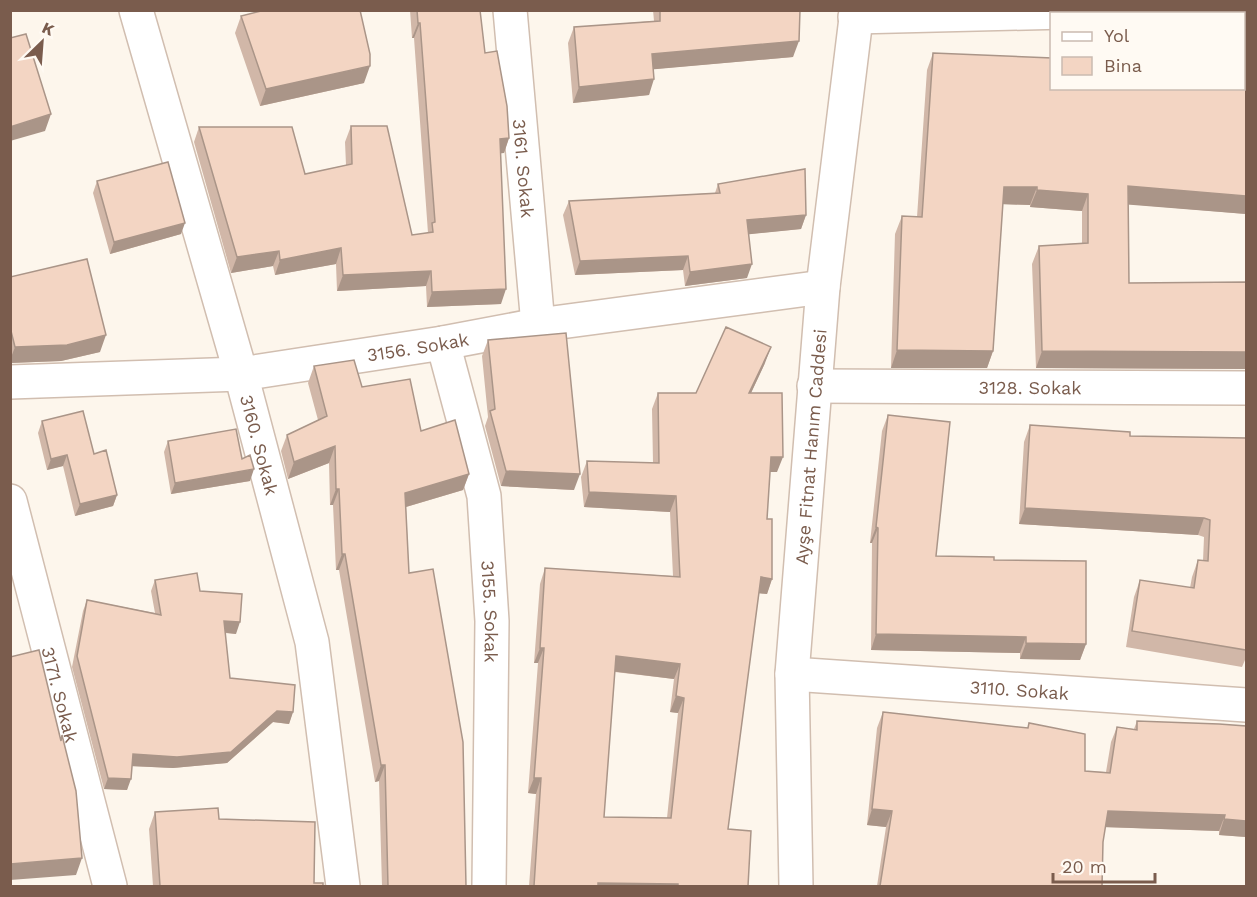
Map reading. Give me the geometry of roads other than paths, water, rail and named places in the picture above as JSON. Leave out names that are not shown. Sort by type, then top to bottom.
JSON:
[{"type":"street","name":"3160. Sokak","points":[[136,10],[241,374],[312,642],[343,886]]},
{"type":"street","name":"3161. Sokak","points":[[510,10],[538,325]]},
{"type":"street","points":[[856,14],[1149,10]]},
{"type":"street","name":"Ayşe Fitnat Hanım Caddesi","points":[[796,886],[792,674],[823,287],[856,14]]},
{"type":"street","name":"3156. Sokak","points":[[10,382],[241,374],[443,344],[538,325],[823,287]]},
{"type":"street","name":"3155. Sokak","points":[[443,344],[484,495],[492,621],[489,886]]},
{"type":"street","name":"3128. Sokak","points":[[814,386],[1246,388]]},
{"type":"street","name":"3171. Sokak","points":[[10,501],[110,886]]},
{"type":"street","name":"3110. Sokak","points":[[792,674],[1246,705]]}]
